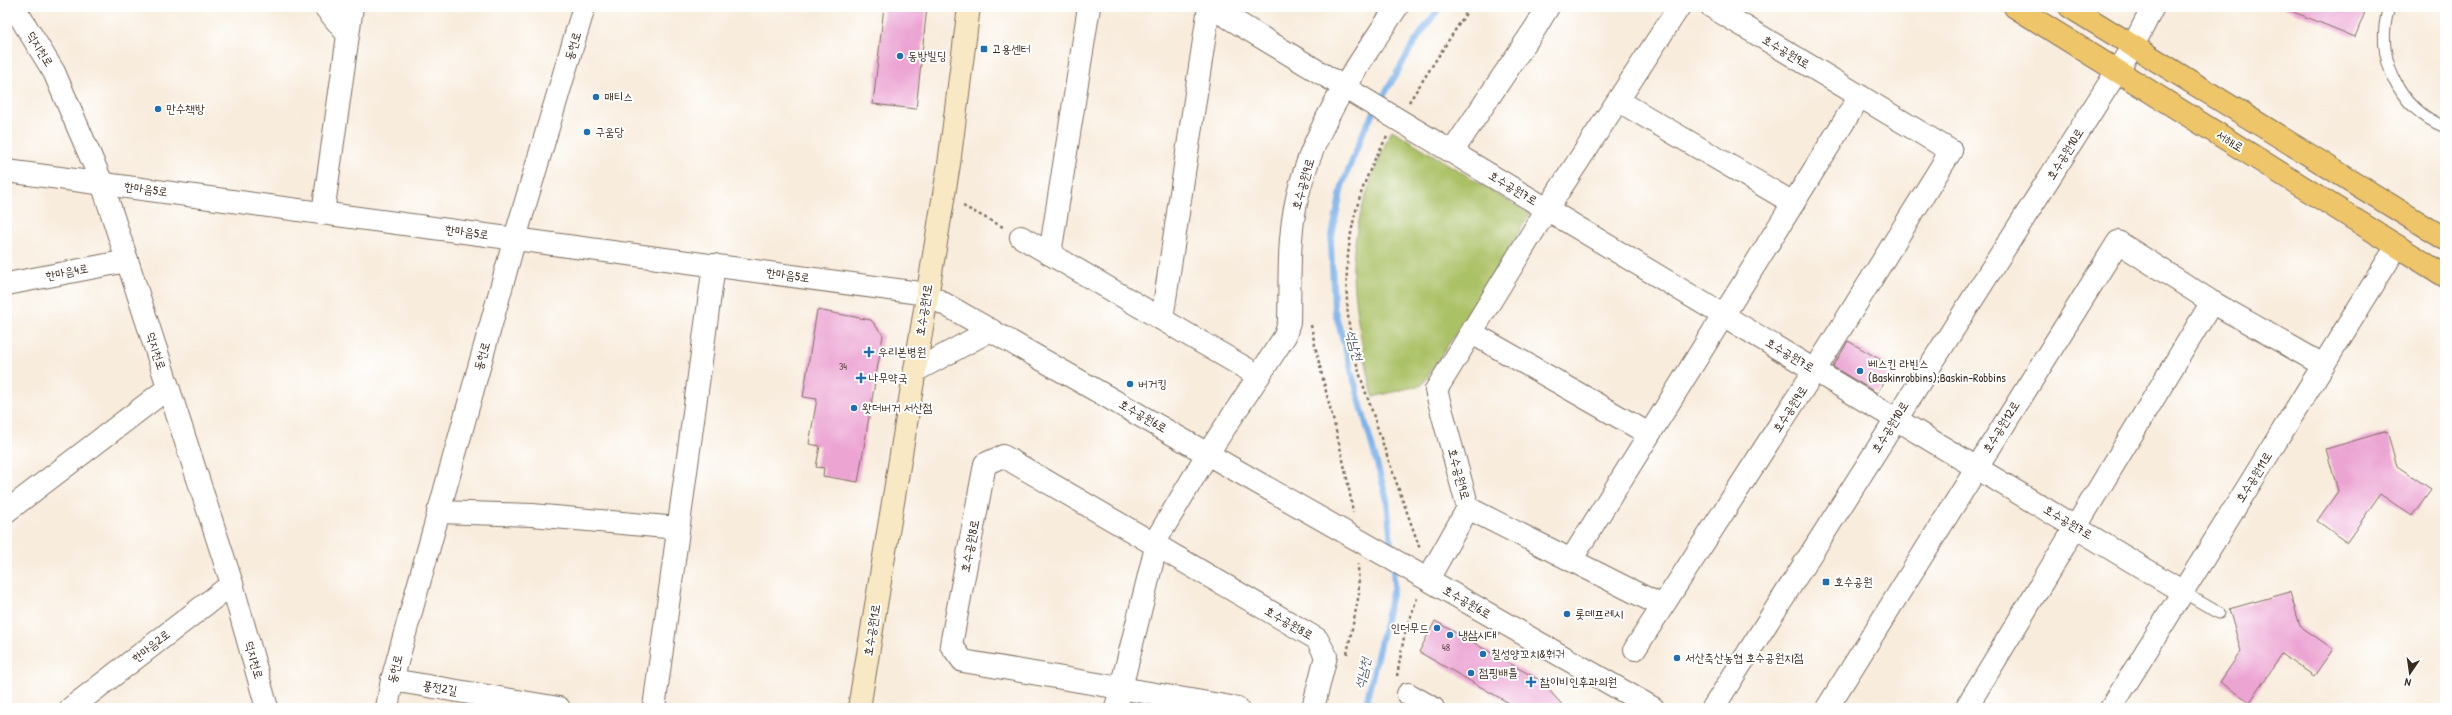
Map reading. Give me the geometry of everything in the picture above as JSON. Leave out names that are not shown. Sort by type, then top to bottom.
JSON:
[{"type":"main road","name":"호수공원1로","points":[[859,708],[943,195],[969,7]]},
{"type":"main road","name":"서해로","points":[[2015,7],[2118,70],[2445,276]]},
{"type":"main road","points":[[2070,7],[2445,239]]},
{"type":"street","name":"덕지천로","points":[[14,7],[54,72],[102,183],[232,584],[267,708]]},
{"type":"street","points":[[326,7],[348,35]]},
{"type":"street","points":[[323,213],[352,7]]},
{"type":"street","name":"동헌로","points":[[387,708],[392,680],[515,238],[584,7]]},
{"type":"street","points":[[1050,254],[1089,7]]},
{"type":"street","points":[[1162,319],[1210,7],[1352,91]]},
{"type":"street","name":"호수공원9로","points":[[1208,453],[1286,336],[1288,329],[1295,208],[1310,158],[1352,91],[1397,7]]},
{"type":"street","points":[[1452,152],[1548,7]]},
{"type":"street","name":"호수공원9로","points":[[1428,579],[1468,508],[1436,390],[1547,209],[1679,7]]},
{"type":"street","name":"호수공원9로","points":[[1468,508],[1662,606],[1815,370],[1951,151],[1712,7]]},
{"type":"street","name":"호수공원10로","points":[[1713,708],[2118,70],[2133,46],[2153,7]]},
{"type":"street","name":"호수공원7로","points":[[1352,91],[2183,592]]},
{"type":"street","points":[[1571,560],[1860,96]]},
{"type":"street","points":[[1619,101],[1793,204]]},
{"type":"street","name":"한마음5로","points":[[7,171],[927,294]]},
{"type":"street","points":[[1021,237],[1259,376]]},
{"type":"street","name":"호수공원12로","points":[[1827,708],[1976,467],[2118,242],[2212,302],[2323,365]]},
{"type":"street","name":"호수공원11로","points":[[2112,708],[2397,246]]},
{"type":"street","name":"한마음4로","points":[[7,284],[127,261]]},
{"type":"street","points":[[654,708],[714,265]]},
{"type":"street","name":"호수공원6로","points":[[927,294],[1653,708]]},
{"type":"street","points":[[1966,708],[2212,302]]},
{"type":"street","points":[[915,371],[991,330]]},
{"type":"street","points":[[1472,333],[1649,434]]},
{"type":"street","points":[[7,511],[168,388]]},
{"type":"street","points":[[1119,698],[1159,535],[1208,453]]},
{"type":"street","name":"호수공원8로","points":[[1237,708],[1119,698],[963,661],[951,645],[985,464],[1003,456],[1317,639],[1326,656],[1313,708]]},
{"type":"street","points":[[438,512],[532,514],[678,528]]},
{"type":"street","name":"한마음2로","points":[[71,708],[232,584]]},
{"type":"street","points":[[1635,649],[1662,606]]},
{"type":"street","name":"풍전2길","points":[[392,680],[559,708]]},
{"type":"street","points":[[1402,687],[1432,708]]},
{"type":"lane","points":[[2389,7],[2385,24],[2385,50],[2396,84],[2416,110],[2445,127]]},
{"type":"lane","points":[[2183,592],[2219,613]]},
{"type":"path","points":[[1402,687],[1404,637],[1414,605],[1428,579],[1422,554],[1361,377],[1352,345],[1346,290],[1348,244],[1358,200],[1370,168],[1398,119],[1470,7]]},
{"type":"path","points":[[943,195],[1021,237]]},
{"type":"path","points":[[1309,318],[1326,399],[1348,480],[1358,539],[1359,594],[1355,620],[1345,660]]},
{"type":"green space","points":[[1392,130],[1530,214],[1480,296],[1422,385],[1373,397],[1356,307],[1353,258],[1355,239],[1364,201],[1377,163]]},
{"type":"building","name":"동방빌딩","points":[[884,7],[927,7],[916,109],[873,104]]},
{"type":"building","points":[[2282,7],[2367,7],[2355,37]]},
{"type":"building","points":[[817,310],[871,320],[883,335],[858,482],[823,476],[824,468],[816,467],[820,446],[809,444],[817,399],[803,397]]},
{"type":"building","name":"베스킨 라빈스 (Baskinrobbins);Baskin-Robbins","points":[[1848,341],[1893,367],[1877,393],[1833,367]]},
{"type":"building","points":[[2387,431],[2397,466],[2431,489],[2412,516],[2380,494],[2347,542],[2317,521],[2338,491],[2326,449]]},
{"type":"building","points":[[2290,592],[2300,626],[2333,649],[2314,676],[2282,654],[2250,702],[2220,682],[2241,651],[2229,609]]},
{"type":"building","points":[[1435,621],[1541,681],[1565,708],[1506,708],[1509,703],[1419,652]]},
{"type":"waterway","name":"석남천","points":[[1392,554],[1387,500],[1334,308],[1331,241],[1342,186],[1365,128],[1414,43],[1440,7]]},
{"type":"waterway","name":"석남천","points":[[1365,708],[1394,585],[1393,565]]},
{"type":"place","name":"고용센터","points":[[984,49]]},
{"type":"place","name":"동방빌딩","points":[[900,56]]},
{"type":"place","name":"매티스","points":[[596,97]]},
{"type":"place","name":"만수책방","points":[[158,109]]},
{"type":"place","name":"구움당","points":[[587,132]]},
{"type":"place","name":"우리본병원","points":[[869,352]]},
{"type":"place","name":"베스킨 라빈스 (Baskinrobbins);Baskin-Robbins","points":[[1860,371]]},
{"type":"place","name":"나무약국","points":[[861,378]]},
{"type":"place","name":"버거킹","points":[[1130,384]]},
{"type":"place","name":"왓더버거 서산점","points":[[854,408]]},
{"type":"place","name":"호수공원","points":[[1826,582]]},
{"type":"place","name":"롯데프레시","points":[[1567,614]]},
{"type":"place","name":"인더무드","points":[[1437,628]]},
{"type":"place","name":"냉삼시대","points":[[1450,635]]},
{"type":"place","name":"칠성양꼬치&훠궈","points":[[1483,654]]},
{"type":"place","name":"서산축산농협 호수공원지점","points":[[1677,658]]},
{"type":"place","name":"점핑배틀","points":[[1471,673]]},
{"type":"place","name":"참이비인후과의원","points":[[1531,682]]}]
